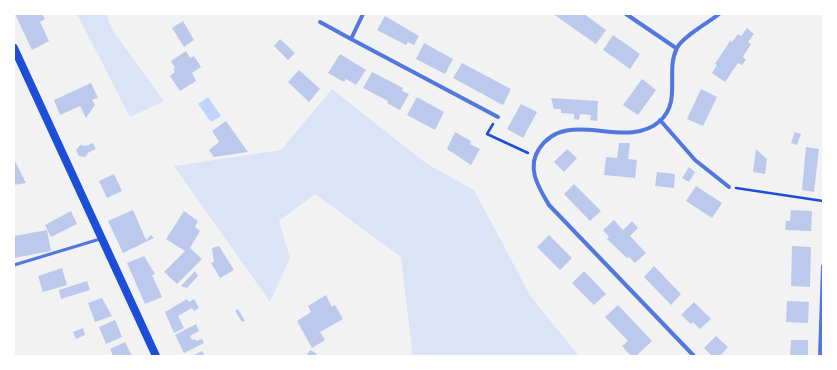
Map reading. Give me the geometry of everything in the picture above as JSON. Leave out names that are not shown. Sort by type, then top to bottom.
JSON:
[{"type":"main road","points":[[14,48],[156,356]]},
{"type":"street","points":[[351,39],[363,14]]},
{"type":"street","points":[[626,14],[676,48]]},
{"type":"street","points":[[694,356],[550,205],[538,186],[533,169],[535,156],[548,139],[560,131],[582,129],[630,134],[649,129],[660,120],[668,111],[672,99],[676,48],[684,38],[705,26],[719,14]]},
{"type":"street","points":[[320,22],[498,117]]},
{"type":"street","points":[[660,120],[695,160],[730,187]]},
{"type":"street","points":[[820,356],[823,266]]},
{"type":"lane","points":[[14,265],[102,238]]},
{"type":"path","points":[[498,117],[487,134],[535,156]]},
{"type":"path","points":[[730,187],[823,201]]},
{"type":"shaded area","points":[[77,14],[106,14],[113,31],[164,101],[130,117]]},
{"type":"shaded area","points":[[332,89],[427,164],[474,190],[531,297],[579,356],[411,356],[412,351],[401,257],[315,194],[279,221],[290,258],[270,302],[174,166],[281,150]]},
{"type":"water","points":[[208,97],[221,116],[211,122],[198,104]]},
{"type":"building","points":[[15,14],[42,14],[45,19],[40,22],[49,41],[32,50]]},
{"type":"building","points":[[553,14],[584,14],[606,30],[596,44]]},
{"type":"building","points":[[385,16],[419,36],[414,45],[408,42],[406,45],[377,30]]},
{"type":"building","points":[[183,21],[194,40],[184,47],[172,28]]},
{"type":"building","points":[[747,28],[754,34],[748,42],[751,44],[743,57],[746,60],[742,65],[738,63],[725,82],[712,73],[717,65],[715,64],[730,41],[732,42],[738,34],[741,36]]},
{"type":"building","points":[[613,35],[640,54],[630,69],[603,50]]},
{"type":"building","points":[[280,39],[295,53],[288,60],[274,46]]},
{"type":"building","points":[[424,43],[453,59],[445,74],[416,59]]},
{"type":"building","points":[[186,51],[190,58],[194,56],[201,67],[192,73],[196,81],[180,91],[170,76],[175,72],[173,69],[175,68],[171,61]]},
{"type":"building","points":[[340,54],[366,70],[356,85],[346,79],[344,82],[328,73]]},
{"type":"building","points":[[462,63],[511,89],[503,105],[453,78]]},
{"type":"building","points":[[299,70],[320,89],[309,102],[288,82]]},
{"type":"building","points":[[372,72],[403,88],[402,91],[409,94],[400,110],[387,103],[388,101],[363,88]]},
{"type":"building","points":[[642,79],[656,90],[638,115],[623,105]]},
{"type":"building","points":[[91,83],[98,98],[92,100],[95,105],[86,118],[80,106],[60,115],[54,100]]},
{"type":"building","points":[[701,89],[717,97],[703,126],[687,119]]},
{"type":"building","points":[[417,97],[444,112],[435,130],[407,115]]},
{"type":"building","points":[[551,98],[598,101],[597,121],[590,120],[591,115],[580,114],[579,120],[574,119],[574,114],[561,113],[561,109],[554,109]]},
{"type":"building","points":[[521,104],[537,112],[523,138],[507,129]]},
{"type":"building","points":[[226,121],[248,152],[214,157],[209,150],[219,142],[212,131]]},
{"type":"building","points":[[455,132],[471,141],[470,144],[480,149],[471,165],[447,149]]},
{"type":"building","points":[[795,132],[801,134],[797,145],[791,143]]},
{"type":"building","points":[[93,143],[96,149],[89,152],[85,157],[79,156],[76,150],[80,145],[86,146]]},
{"type":"building","points":[[619,143],[630,143],[628,159],[637,160],[635,178],[604,175],[606,157],[617,158]]},
{"type":"building","points":[[806,147],[819,149],[814,192],[802,190]]},
{"type":"building","points":[[567,149],[577,158],[564,172],[554,162]]},
{"type":"building","points":[[756,149],[767,159],[765,174],[753,172]]},
{"type":"building","points":[[14,159],[26,183],[14,185]]},
{"type":"building","points":[[689,167],[695,172],[689,182],[682,178]]},
{"type":"building","points":[[657,172],[675,174],[674,188],[655,186]]},
{"type":"building","points":[[114,174],[122,191],[107,198],[99,181]]},
{"type":"building","points":[[574,184],[601,211],[590,221],[564,194]]},
{"type":"building","points":[[696,186],[722,203],[712,218],[686,201]]},
{"type":"building","points":[[133,210],[146,240],[151,235],[154,238],[123,253],[108,221]]},
{"type":"building","points":[[791,210],[812,211],[811,231],[785,230],[786,221],[790,221]]},
{"type":"building","points":[[71,211],[77,224],[51,237],[45,225]]},
{"type":"building","points":[[184,211],[198,221],[195,227],[200,231],[190,248],[202,259],[177,284],[164,272],[185,251],[166,239]]},
{"type":"building","points":[[614,220],[623,230],[632,221],[638,228],[630,236],[646,253],[635,263],[629,257],[627,258],[607,239],[609,237],[603,230]]},
{"type":"building","points":[[47,230],[51,251],[14,258],[14,236]]},
{"type":"building","points":[[549,235],[572,258],[560,270],[537,247]]},
{"type":"building","points":[[219,246],[234,270],[220,278],[211,263],[214,262],[212,248]]},
{"type":"building","points":[[792,246],[811,247],[810,287],[791,286]]},
{"type":"building","points":[[144,256],[155,274],[152,275],[162,297],[145,304],[127,263]]},
{"type":"building","points":[[654,266],[681,294],[671,305],[644,277]]},
{"type":"building","points":[[62,268],[67,285],[43,292],[38,276]]},
{"type":"building","points":[[195,271],[198,276],[187,288],[181,286]]},
{"type":"building","points":[[584,271],[606,294],[594,305],[572,283]]},
{"type":"building","points":[[87,281],[90,290],[61,299],[59,290]]},
{"type":"building","points":[[326,295],[332,307],[335,305],[343,319],[320,332],[325,340],[312,348],[297,321],[311,312],[308,306]]},
{"type":"building","points":[[102,298],[112,316],[95,322],[88,303]]},
{"type":"building","points":[[187,299],[189,302],[194,299],[199,308],[194,311],[192,308],[178,316],[184,328],[174,333],[165,312]]},
{"type":"building","points":[[787,301],[809,302],[808,323],[786,322]]},
{"type":"building","points":[[694,302],[711,319],[700,329],[693,322],[691,324],[681,315]]},
{"type":"building","points":[[618,305],[652,341],[636,356],[631,356],[622,346],[628,341],[605,317]]},
{"type":"building","points":[[238,309],[245,321],[242,322],[235,311]]},
{"type":"building","points":[[115,320],[122,337],[106,344],[99,327]]},
{"type":"building","points":[[196,324],[199,331],[190,336],[192,340],[195,339],[196,341],[202,339],[204,343],[184,353],[175,335]]},
{"type":"building","points":[[83,328],[85,335],[76,339],[73,332]]},
{"type":"building","points":[[716,336],[728,347],[720,356],[712,356],[704,348]]},
{"type":"building","points":[[791,340],[808,340],[808,356],[790,356]]},
{"type":"building","points":[[125,342],[132,356],[113,356],[110,349]]},
{"type":"building","points":[[310,350],[317,354],[315,356],[307,355]]},
{"type":"building","points":[[202,351],[205,356],[192,356]]}]
